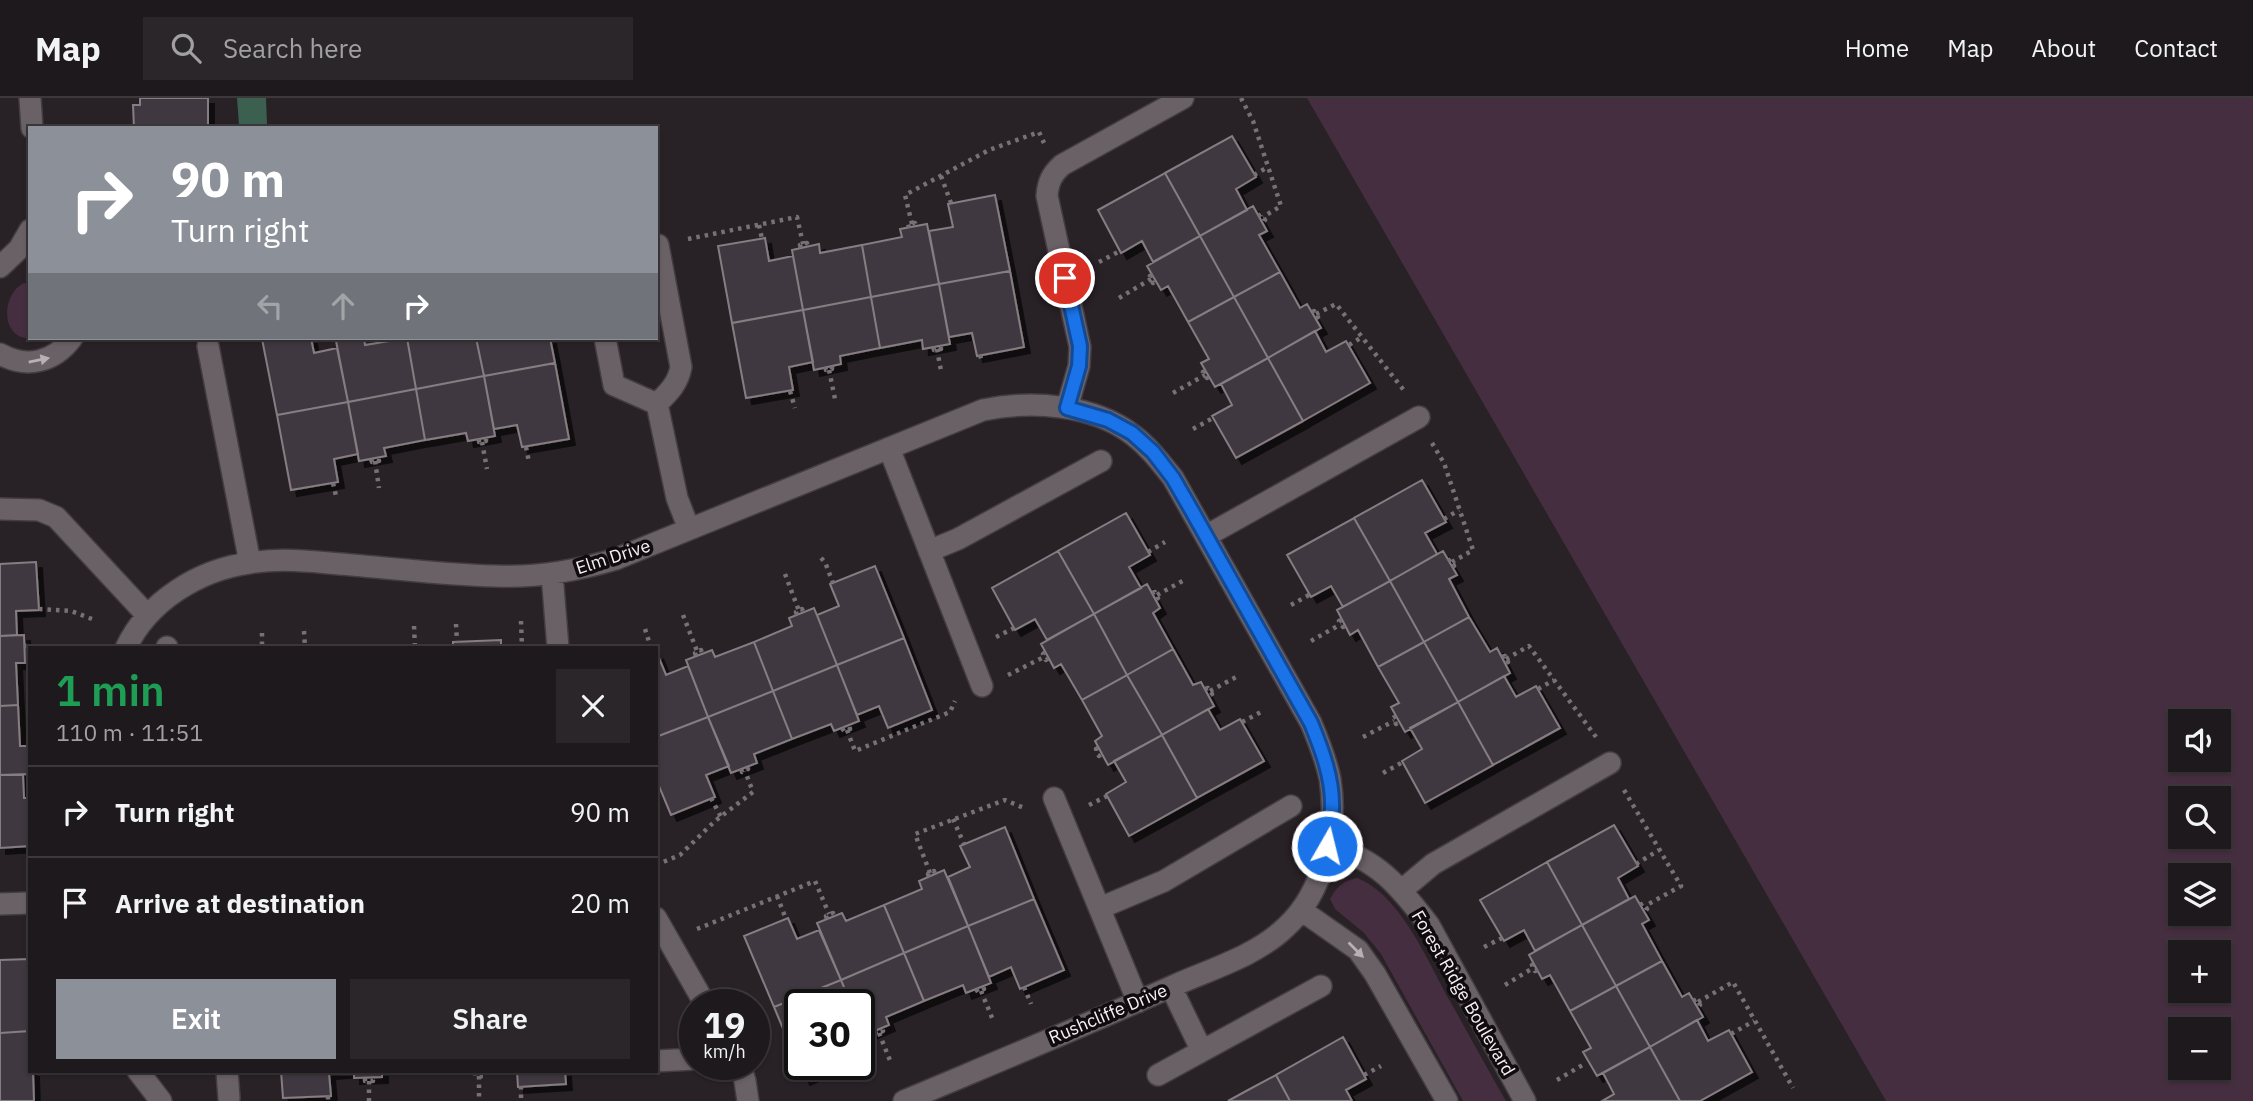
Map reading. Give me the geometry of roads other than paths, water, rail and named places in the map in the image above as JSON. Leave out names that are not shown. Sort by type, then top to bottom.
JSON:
[{"type":"street","points":[[30,98],[32,126]]},
{"type":"street","points":[[1067,408],[1079,366],[1080,346],[1048,196],[1048,184],[1062,165],[1183,98]]},
{"type":"street","points":[[0,267],[19,249],[28,233]]},
{"type":"street","points":[[657,404],[674,386],[681,368],[658,245]]},
{"type":"street","points":[[0,267],[28,259]]},
{"type":"street","points":[[0,354],[18,362],[34,363],[50,358],[70,340]]},
{"type":"street","points":[[605,340],[614,385],[657,404]]},
{"type":"street","points":[[208,346],[250,563]]},
{"type":"street","points":[[657,404],[677,498],[689,529]]},
{"type":"street","name":"Elm Drive","points":[[127,646],[136,628],[170,595],[198,579],[224,569],[250,563],[307,561],[496,576],[552,574],[592,566],[616,559],[983,410],[1001,406],[1044,404],[1067,408],[1108,420],[1132,433],[1153,452],[1173,478],[1206,536]]},
{"type":"street","points":[[1206,536],[1419,417]]},
{"type":"street","points":[[889,448],[929,551],[991,682]]},
{"type":"street","points":[[929,551],[958,539],[1101,461]]},
{"type":"street","points":[[0,509],[39,510],[56,517],[147,615]]},
{"type":"street","name":"Rushcliffe Drive","points":[[904,1101],[1244,955],[1286,927],[1301,910],[1318,879],[1327,846],[1332,807],[1323,753],[1311,723],[1206,536]]},
{"type":"street","points":[[552,574],[558,646]]},
{"type":"street","points":[[1402,890],[1433,864],[1609,763]]},
{"type":"street","points":[[1054,798],[1139,1002]]},
{"type":"street","points":[[1100,908],[1164,881],[1291,806]]},
{"type":"street","name":"Forest Ridge Boulevard","points":[[1327,846],[1348,851],[1366,860],[1402,890],[1429,926],[1525,1101]]},
{"type":"street","points":[[0,904],[28,903]]},
{"type":"street","points":[[1301,910],[1358,950],[1376,974],[1447,1101]]},
{"type":"street","points":[[658,922],[696,989]]},
{"type":"street","points":[[1158,1075],[1321,986]]},
{"type":"street","points":[[1171,988],[1202,1051]]},
{"type":"street","points":[[658,1061],[679,1060]]},
{"type":"street","points":[[140,1073],[161,1101]]},
{"type":"street","points":[[227,1073],[229,1098]]},
{"type":"street","points":[[745,1080],[748,1101]]}]
